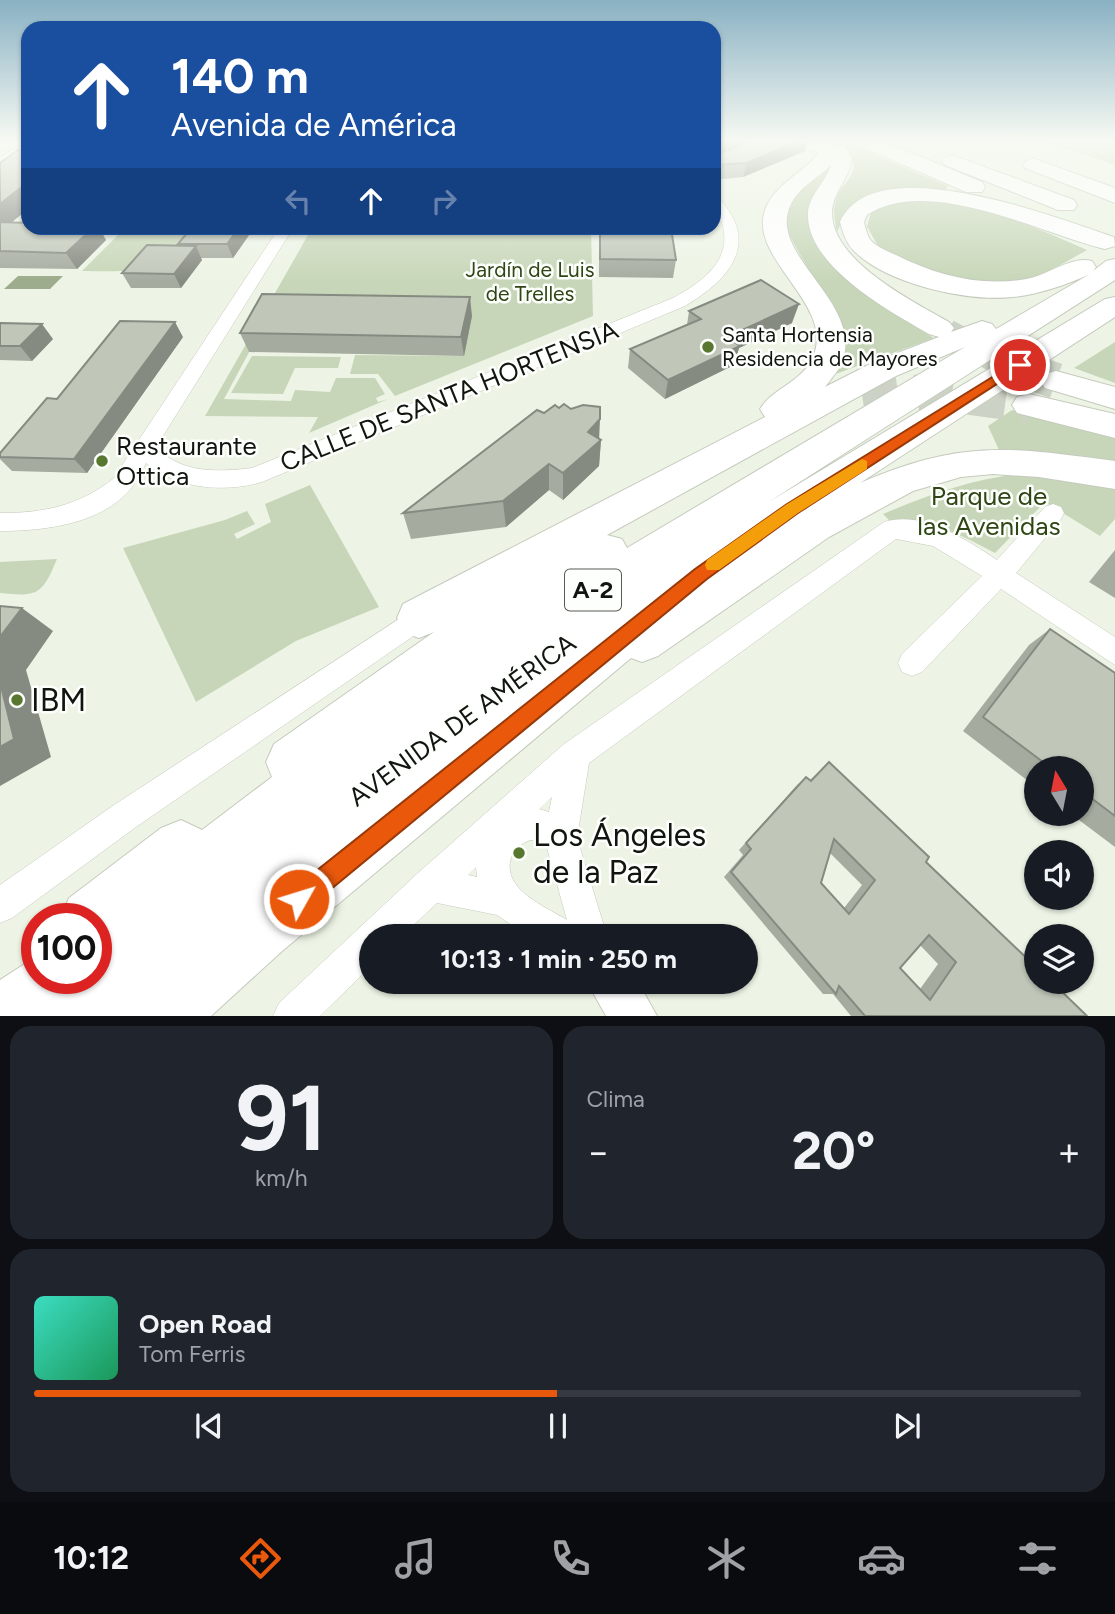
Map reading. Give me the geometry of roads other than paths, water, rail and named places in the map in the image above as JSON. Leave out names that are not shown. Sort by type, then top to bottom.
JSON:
[{"type":"highway","points":[[684,474],[808,387],[828,358],[831,327],[817,297],[776,240],[775,213],[785,193],[793,187]]},
{"type":"highway","points":[[833,187],[822,201],[819,214],[821,230],[849,269],[892,302],[939,328]]},
{"type":"highway","points":[[960,187],[1110,269]]},
{"type":"highway","points":[[1010,187],[1086,213],[1110,269]]},
{"type":"highway","points":[[1097,187],[1115,196]]},
{"type":"highway","points":[[926,194],[979,203],[1110,269],[1032,288],[987,290],[947,286],[912,274],[877,256],[856,238],[853,221],[858,210],[876,200],[926,194]]},
{"type":"highway","points":[[419,618],[884,369],[988,328],[1095,273],[1110,269]]},
{"type":"highway","name":"AVENIDA DE AMÉRICA","points":[[84,1016],[277,858],[436,736],[660,580],[734,535],[792,508],[1110,269]]},
{"type":"highway","name":"AVENIDA DE AMÉRICA","points":[[112,935],[304,785],[502,646],[1100,279],[1110,269]]},
{"type":"highway","points":[[1056,381],[1115,398]]},
{"type":"highway","points":[[111,903],[274,776],[486,621],[863,401]]},
{"type":"highway","points":[[1029,405],[1115,426]]},
{"type":"highway","points":[[458,772],[643,640],[825,520],[879,490],[919,473],[991,461],[1025,462],[1115,475]]},
{"type":"highway","points":[[162,1016],[260,931],[701,574],[792,508]]},
{"type":"highway","points":[[0,1000],[21,979]]},
{"type":"highway","points":[[3,1016],[35,994]]},
{"type":"street","name":"CALLE DE SANTA HORTENSIA","points":[[145,448],[153,458],[198,479],[254,476],[679,302],[712,283],[730,256],[729,224],[721,212]]},
{"type":"street","points":[[0,522],[50,520],[87,509],[121,485],[282,235]]},
{"type":"street","points":[[912,663],[1000,573],[1053,513]]},
{"type":"street","points":[[389,924],[575,755],[892,529],[911,529],[931,534],[1000,573],[1115,652]]},
{"type":"street","points":[[0,906],[125,816],[419,618]]},
{"type":"street","points":[[575,755],[561,838],[586,924]]},
{"type":"street","points":[[505,899],[494,878],[495,855],[506,835],[524,824],[544,825],[561,838]]},
{"type":"street","points":[[430,885],[505,899],[541,924]]},
{"type":"street","points":[[292,1016],[359,952]]},
{"type":"street","points":[[618,994],[634,1016]]},
{"type":"tunnel","points":[[947,333],[996,359],[1038,375]]},
{"type":"tunnel","points":[[1034,373],[1056,381]]},
{"type":"tunnel","points":[[863,401],[927,391],[1029,405]]},
{"type":"place","name":"Santa Hortensia Residencia de Mayores","points":[[708,347]]},
{"type":"place","name":"Restaurante Ottica","points":[[102,461]]},
{"type":"place","name":"IBM","points":[[17,700]]},
{"type":"place","name":"Los Ángeles de la Paz","points":[[519,853]]},
{"type":"park label","name":"Jardín de Luis de Trelles","points":[[530,282]]},
{"type":"park label","name":"Parque de las Avenidas","points":[[989,511]]}]
